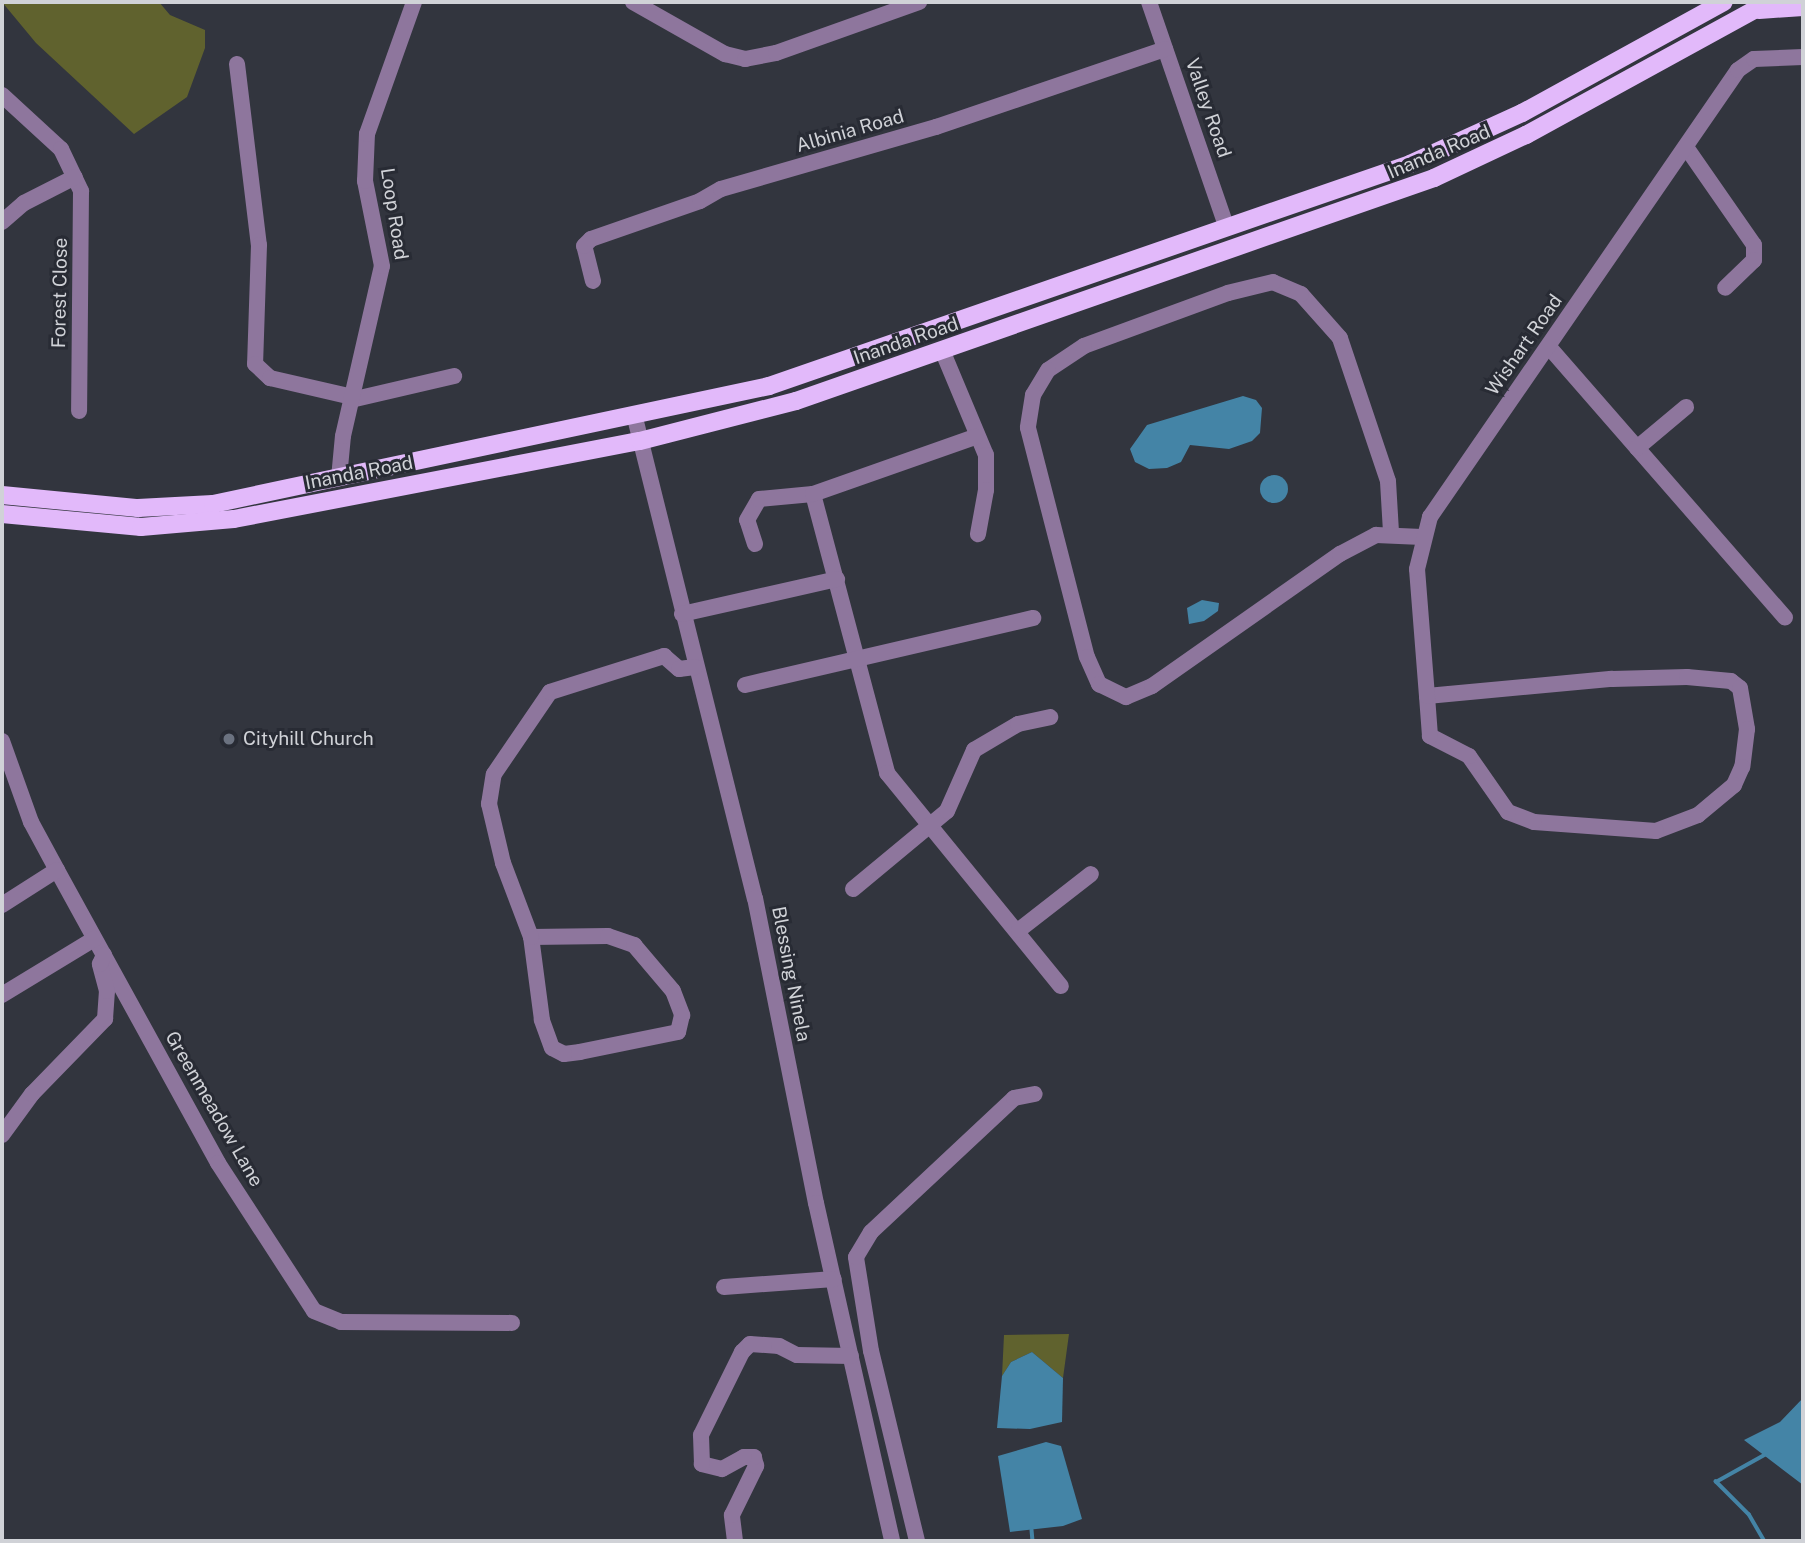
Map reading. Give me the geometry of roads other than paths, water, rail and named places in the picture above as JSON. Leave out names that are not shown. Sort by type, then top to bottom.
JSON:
[{"type":"main road","name":"Inanda Road","points":[[2,495],[99,506],[185,507],[635,418],[757,389],[1227,228],[1454,146],[1724,2]]},
{"type":"main road","name":"Inanda Road","points":[[2,514],[111,525],[188,525],[640,441],[771,408],[1434,178],[1536,130],[1769,2]]},
{"type":"main road","points":[[1753,11],[1779,5],[1803,7]]},
{"type":"main road","points":[[757,389],[771,408]]},
{"type":"main road","points":[[439,457],[444,469],[488,468]]},
{"type":"street","name":"Loop Road","points":[[339,478],[352,398],[382,266],[365,181],[367,134],[414,2]]},
{"type":"street","points":[[633,2],[725,54],[745,59],[776,53],[919,2]]},
{"type":"street","name":"Valley Road","points":[[1149,2],[1227,228]]},
{"type":"street","name":"Albinia Road","points":[[593,281],[584,246],[591,239],[700,201],[721,189],[925,131],[1165,49]]},
{"type":"street","name":"Wishart Road","points":[[1427,696],[1612,679],[1720,679],[1740,688],[1747,729],[1742,767],[1734,785],[1698,816],[1656,831],[1522,821],[1496,798],[1469,756],[1430,736],[1417,569],[1422,537],[1430,517],[1745,63],[1765,57],[1803,57]]},
{"type":"street","points":[[237,64],[258,245],[255,365],[270,379],[352,398],[454,376]]},
{"type":"street","name":"Forest Close","points":[[2,95],[56,143],[75,177],[82,197],[79,411]]},
{"type":"street","points":[[1686,147],[1755,245],[1754,260],[1725,288]]},
{"type":"street","points":[[2,222],[24,203],[75,177]]},
{"type":"street","points":[[1391,532],[1388,481],[1340,338],[1301,294],[1273,282],[1228,293],[1084,346],[1048,370],[1033,396],[1028,428],[1087,657],[1099,684],[1126,697],[1152,687],[1340,554],[1391,532],[1422,537]]},
{"type":"street","points":[[1549,347],[1785,618]]},
{"type":"street","points":[[942,350],[975,437],[986,455],[978,534]]},
{"type":"street","points":[[1637,448],[1686,407]]},
{"type":"street","name":"Blessing Ninela","points":[[635,418],[695,667],[755,898],[834,1279],[892,1541]]},
{"type":"street","points":[[755,544],[747,520],[755,502],[813,494],[975,437]]},
{"type":"street","points":[[813,494],[837,579],[855,662],[887,773],[1019,930],[1061,986]]},
{"type":"street","points":[[682,614],[837,579]]},
{"type":"street","points":[[745,685],[855,662],[1033,618]]},
{"type":"street","points":[[531,937],[608,936],[628,941],[651,961],[673,991],[682,1015],[678,1032],[580,1052],[564,1054],[552,1048],[542,1020],[531,937],[491,822],[494,774],[551,692],[664,656],[679,669],[695,667]]},
{"type":"street","points":[[853,889],[947,811],[974,750],[1018,724],[1050,716]]},
{"type":"street","name":"Greenmeadow Lane","points":[[2,741],[31,822],[94,939],[218,1163],[314,1311],[341,1322],[512,1323]]},
{"type":"street","points":[[2,905],[57,870]]},
{"type":"street","points":[[1019,930],[1091,874]]},
{"type":"street","points":[[2,995],[94,939]]},
{"type":"street","points":[[2,1135],[32,1094],[104,1018],[107,991],[100,964],[104,955]]},
{"type":"street","points":[[917,1541],[871,1350],[856,1257],[871,1232],[1014,1098],[1035,1094]]},
{"type":"street","points":[[724,1287],[834,1279]]},
{"type":"street","points":[[735,1541],[733,1515],[756,1466],[754,1457],[744,1457],[722,1469],[702,1464],[701,1435],[742,1352],[750,1344],[779,1346],[797,1355],[851,1356]]},
{"type":"water","points":[[1243,396],[1256,400],[1262,408],[1260,433],[1252,441],[1229,449],[1190,445],[1181,462],[1167,468],[1149,469],[1135,462],[1130,449],[1147,425]]},
{"type":"water","points":[[1274,475],[1284,479],[1288,489],[1284,499],[1274,503],[1264,499],[1260,489],[1264,479]]},
{"type":"water","points":[[1202,600],[1219,603],[1218,611],[1204,621],[1189,624],[1187,608]]},
{"type":"water","points":[[1032,1352],[1063,1378],[1062,1422],[1030,1429],[997,1428],[1002,1376],[1011,1362]]},
{"type":"water","points":[[1803,1398],[1803,1485],[1744,1440],[1780,1422]]},
{"type":"water","points":[[1046,1442],[1061,1446],[1082,1519],[1063,1526],[1010,1532],[998,1456]]},
{"type":"waterway","points":[[1764,1541],[1749,1515],[1716,1482],[1766,1454]]},
{"type":"waterway","points":[[1032,1530],[1033,1541]]},
{"type":"place","name":"Cityhill Church","points":[[229,739]]}]
